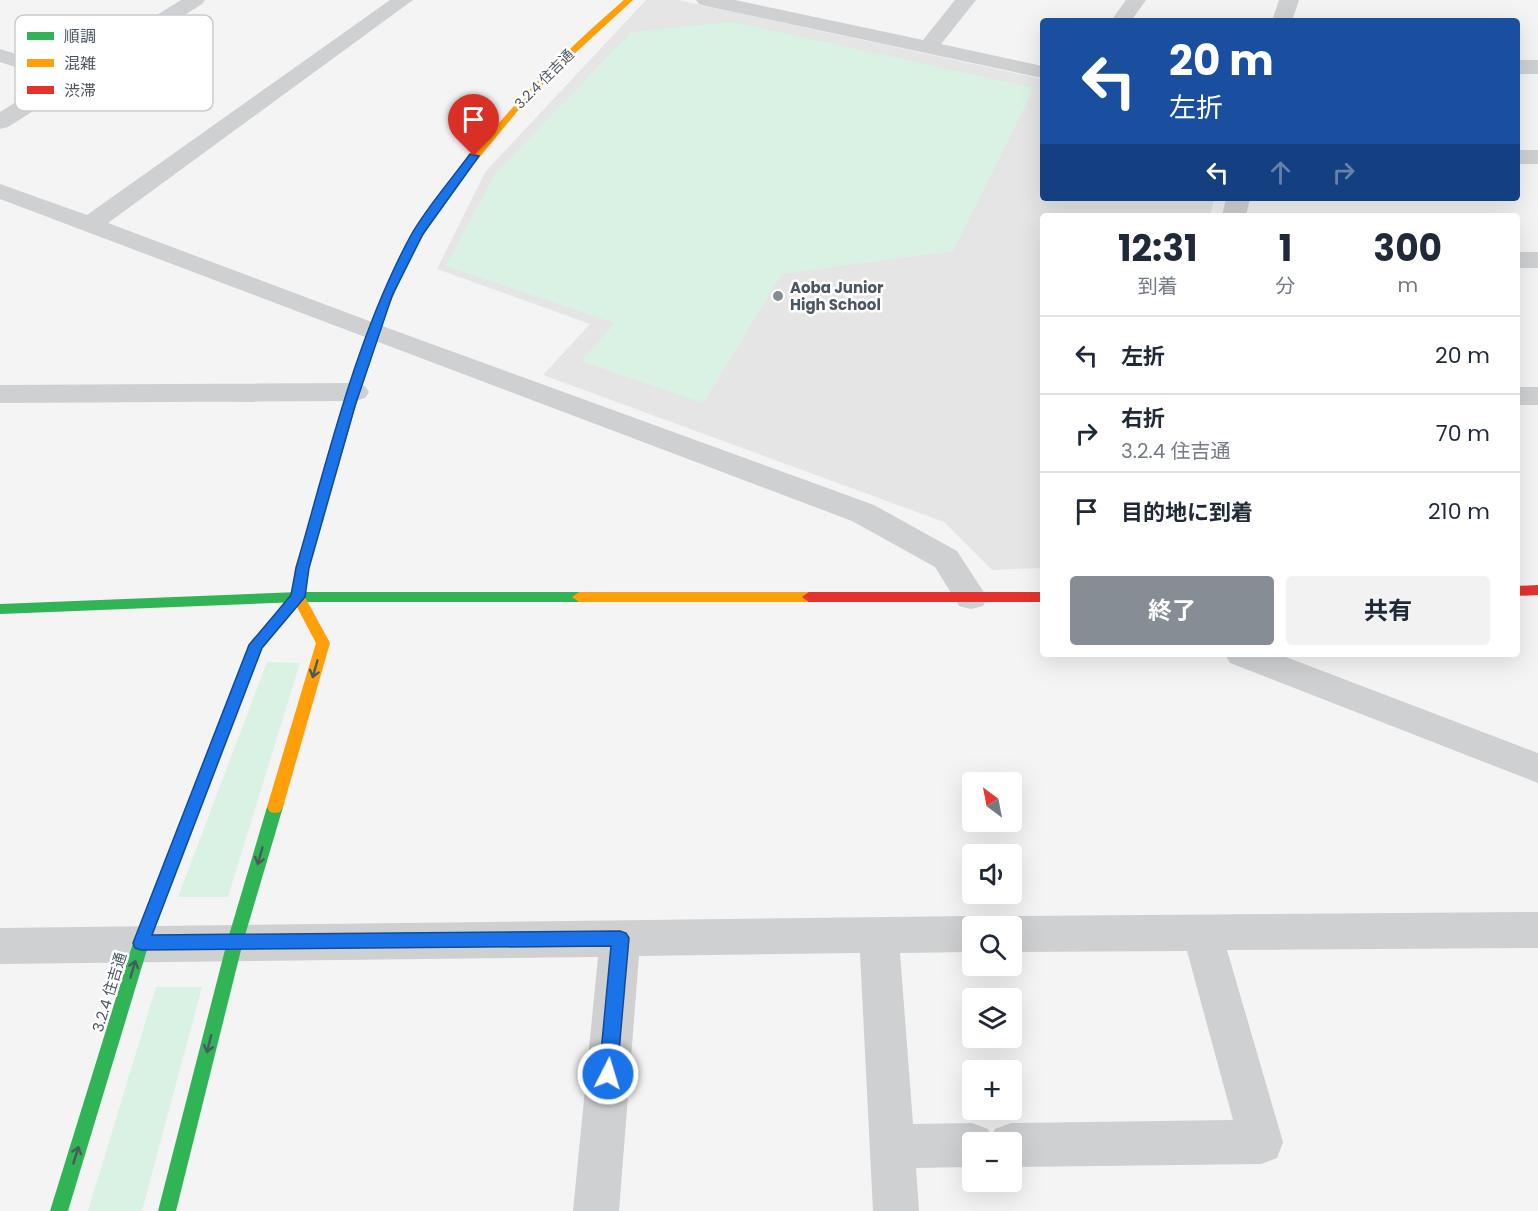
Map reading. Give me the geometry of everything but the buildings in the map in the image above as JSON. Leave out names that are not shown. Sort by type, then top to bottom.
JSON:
[{"type":"street","points":[[153,0],[188,4]]},
{"type":"street","points":[[89,225],[403,0]]},
{"type":"street","name":"3.2.4 住吉通","points":[[59,1211],[141,943],[256,645],[298,597],[303,568],[355,392],[387,296],[417,234],[474,156],[520,102],[629,0]]},
{"type":"street","points":[[706,0],[1040,72]]},
{"type":"street","points":[[790,18],[808,0]]},
{"type":"street","points":[[928,47],[966,0]]},
{"type":"street","points":[[1123,18],[1136,0]]},
{"type":"street","points":[[1283,18],[1289,0]]},
{"type":"street","points":[[170,15],[188,4]]},
{"type":"street","points":[[0,55],[15,60]]},
{"type":"street","points":[[1520,67],[1538,67]]},
{"type":"street","points":[[0,122],[18,111]]},
{"type":"street","points":[[1520,157],[1538,157]]},
{"type":"street","points":[[0,191],[375,333],[863,513],[946,559],[971,597]]},
{"type":"street","points":[[1520,260],[1538,260]]},
{"type":"street","points":[[0,394],[355,392]]},
{"type":"street","points":[[1520,396],[1538,396]]},
{"type":"street","points":[[1520,591],[1538,590]]},
{"type":"street","points":[[167,1211],[235,942],[323,643],[298,597]]},
{"type":"street","points":[[0,609],[298,597],[1040,597]]},
{"type":"street","points":[[1250,657],[1538,768]]},
{"type":"street","points":[[1022,934],[1538,930]]},
{"type":"street","points":[[1022,1145],[1261,1142],[1202,932]]},
{"type":"street","points":[[0,946],[962,934]]},
{"type":"street","points":[[879,935],[896,1211]]},
{"type":"street","points":[[596,1211],[620,938]]},
{"type":"street","points":[[892,1146],[962,1145]]},
{"type":"shaded area","name":"Aoba Junior High School","points":[[646,0],[678,0],[1040,79],[1040,201],[1213,201],[1211,213],[1040,213],[1040,568],[992,570],[944,522],[543,375],[590,324],[437,269],[485,172]]},
{"type":"green space","points":[[733,22],[1034,88],[953,251],[782,274],[703,403],[581,361],[615,323],[446,266],[495,174],[631,32]]},
{"type":"green space","points":[[267,662],[300,663],[228,897],[178,897]]},
{"type":"green space","points":[[156,987],[202,987],[142,1211],[88,1211]]},
{"type":"traffic: fast","points":[[0,609],[298,597],[579,597]]},
{"type":"traffic: fast","points":[[59,1211],[141,943],[232,707]]},
{"type":"traffic: fast","points":[[167,1211],[235,942],[275,807]]},
{"type":"traffic: slow","points":[[427,221],[518,105],[558,64],[629,0]]},
{"type":"traffic: slow","points":[[232,707],[256,645],[298,597],[302,568],[337,450]]},
{"type":"traffic: slow","points":[[275,807],[323,643],[298,597]]},
{"type":"traffic: slow","points":[[579,597],[809,597]]},
{"type":"traffic: jam","points":[[337,450],[363,362],[385,301],[412,245],[427,221]]},
{"type":"traffic: jam","points":[[1520,591],[1538,590]]},
{"type":"traffic: jam","points":[[809,597],[1040,597]]},
{"type":"place","name":"Aoba Junior High School","points":[[778,296]]},
{"type":"route","points":[[474,156],[417,234],[387,296],[350,406],[303,568],[298,597],[256,645],[141,943],[620,938],[608,1074]]}]
